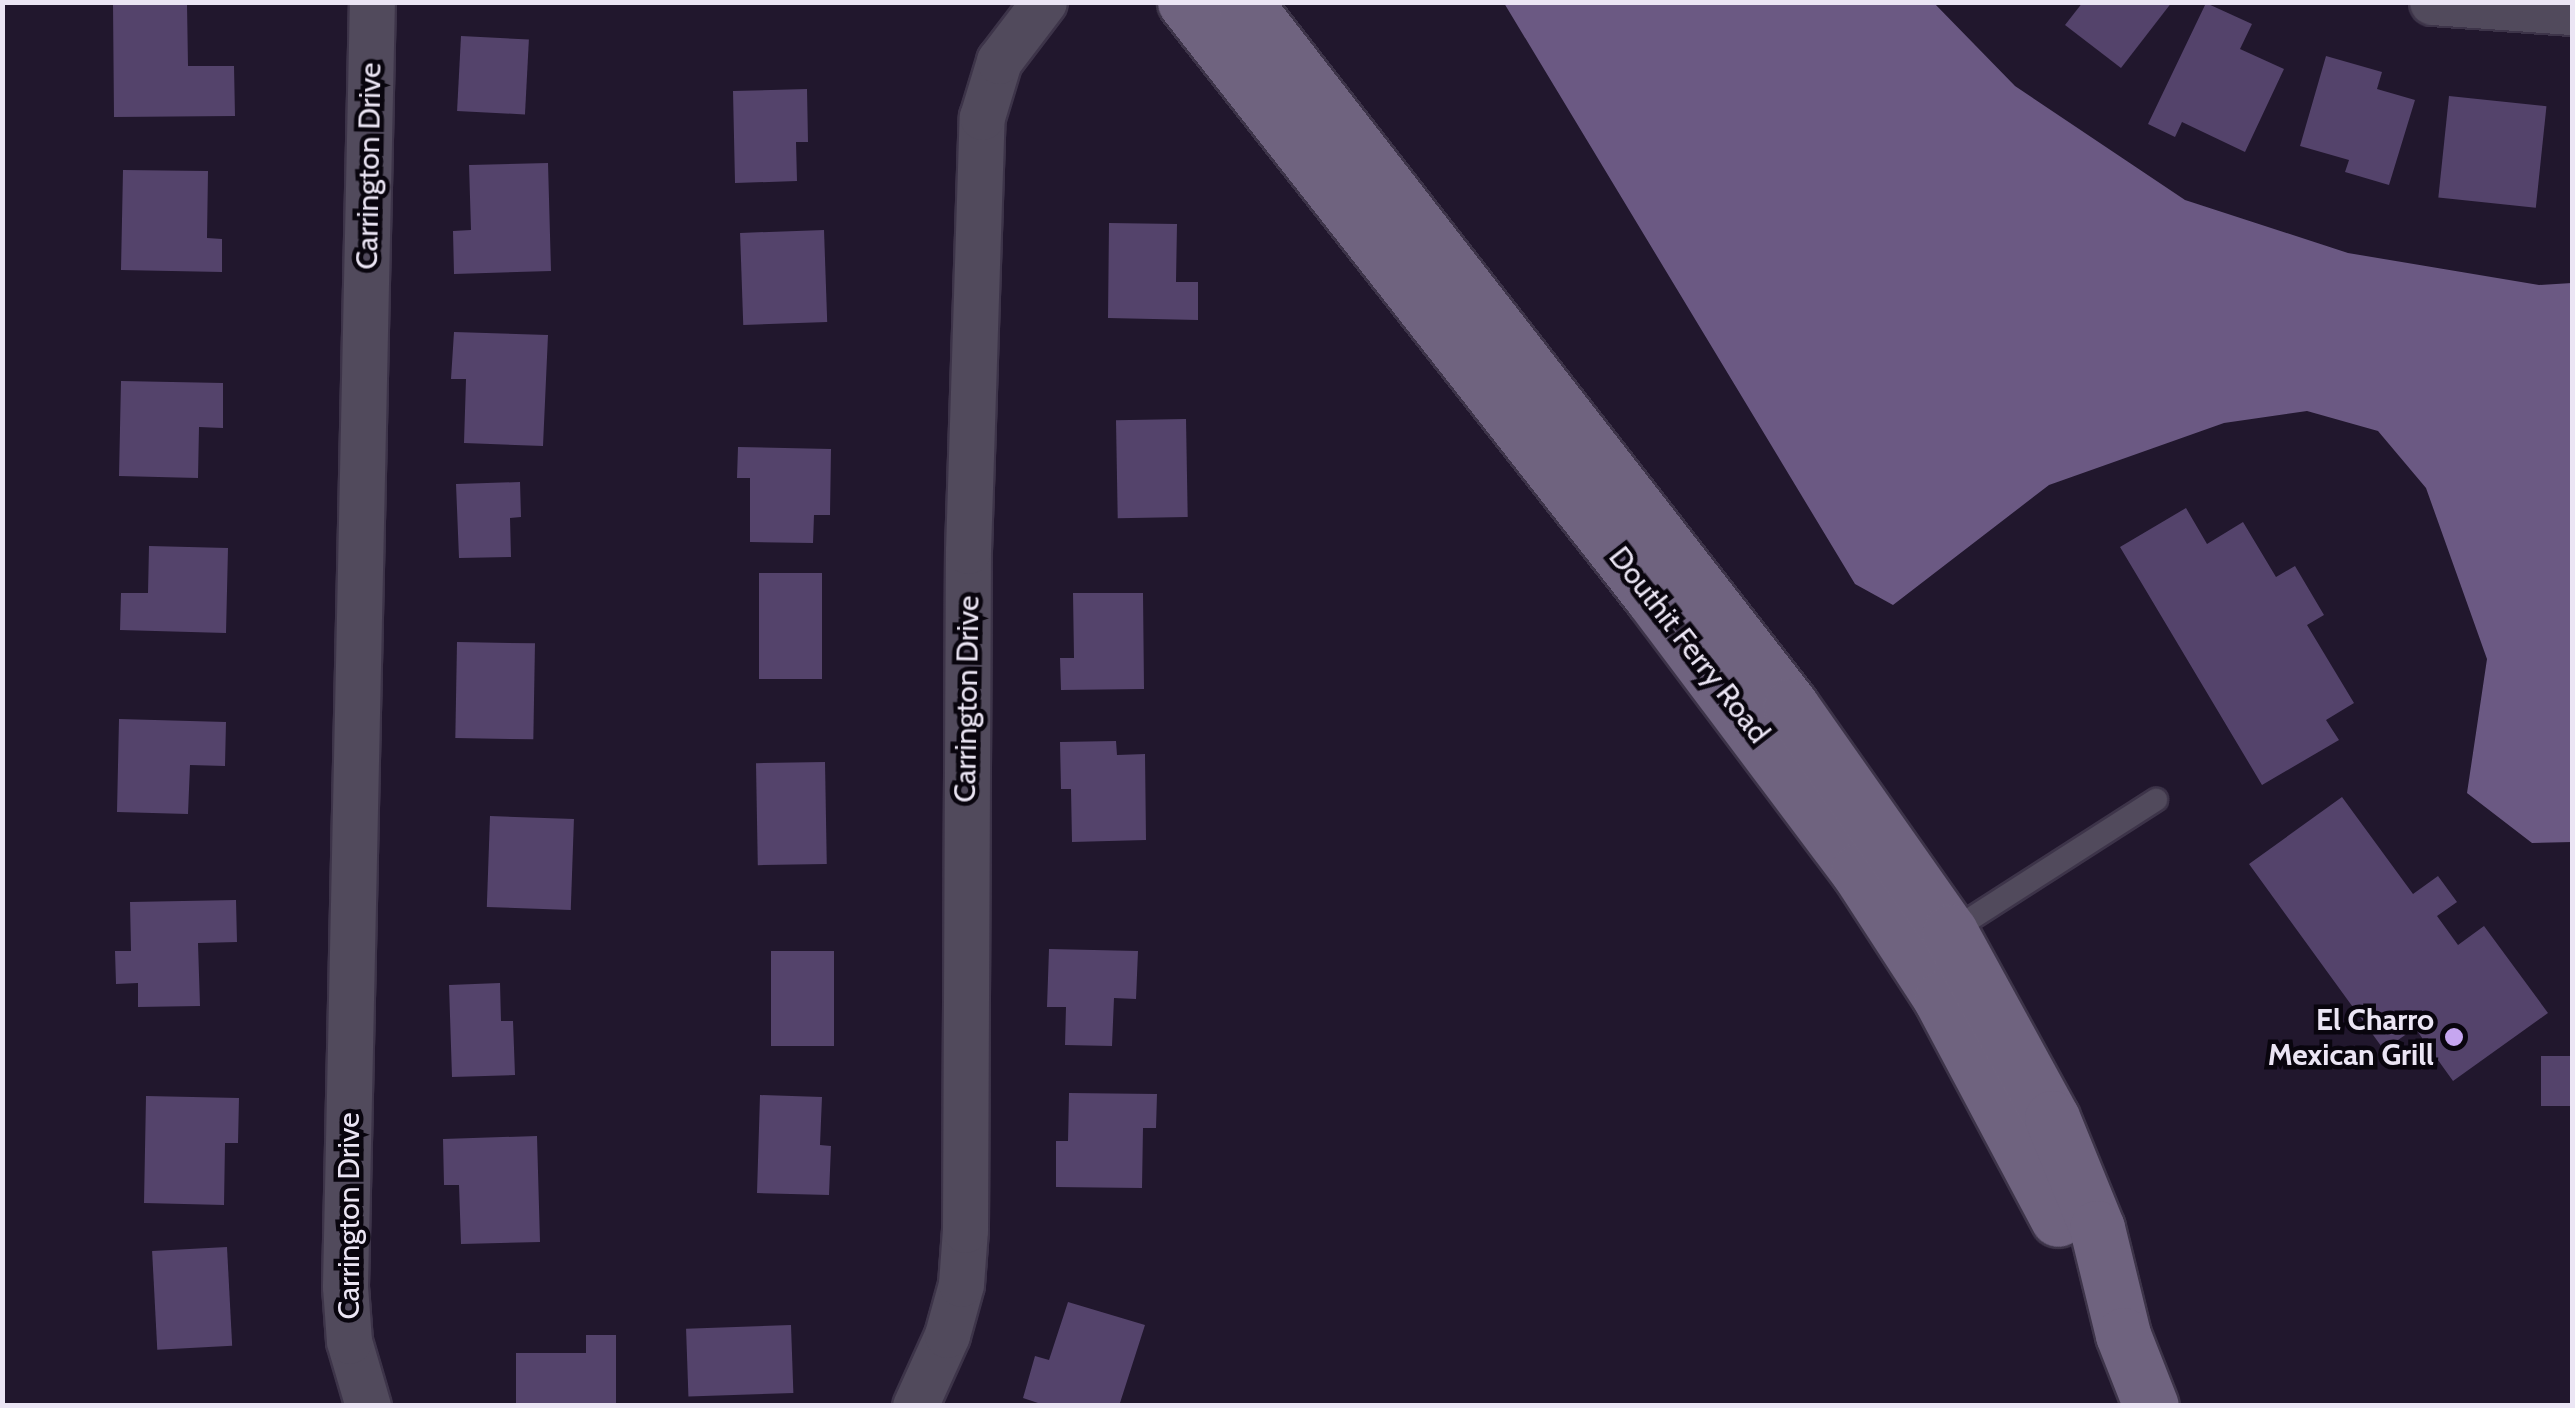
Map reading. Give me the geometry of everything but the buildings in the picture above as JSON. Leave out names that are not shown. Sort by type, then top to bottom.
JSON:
[{"type":"street","name":"Carrington Drive","points":[[368,1406],[349,1342],[345,1286],[372,2]]},
{"type":"street","name":"Carrington Drive","points":[[915,1406],[947,1336],[961,1284],[965,1230],[968,532],[982,117],[1000,60],[1044,2]]},
{"type":"street","name":"Douthit Ferry Road","points":[[1185,2],[1756,732],[1932,944]]},
{"type":"street","name":"Douthit Ferry Road","points":[[1244,2],[1790,706],[1932,944],[2052,1118],[2097,1228],[2123,1335],[2150,1406]]},
{"type":"street","points":[[2432,2],[2572,12]]},
{"type":"lane","points":[[1932,944],[2156,800]]},
{"type":"shaded area","points":[[1504,3],[1934,3],[2015,86],[2185,200],[2348,253],[2539,285],[2572,283],[2572,842],[2532,843],[2467,793],[2487,659],[2426,488],[2378,431],[2307,411],[2224,423],[2049,485],[1893,605],[1855,584]]},
{"type":"place","name":"El Charro Mexican Grill","points":[[2454,1037]]}]
